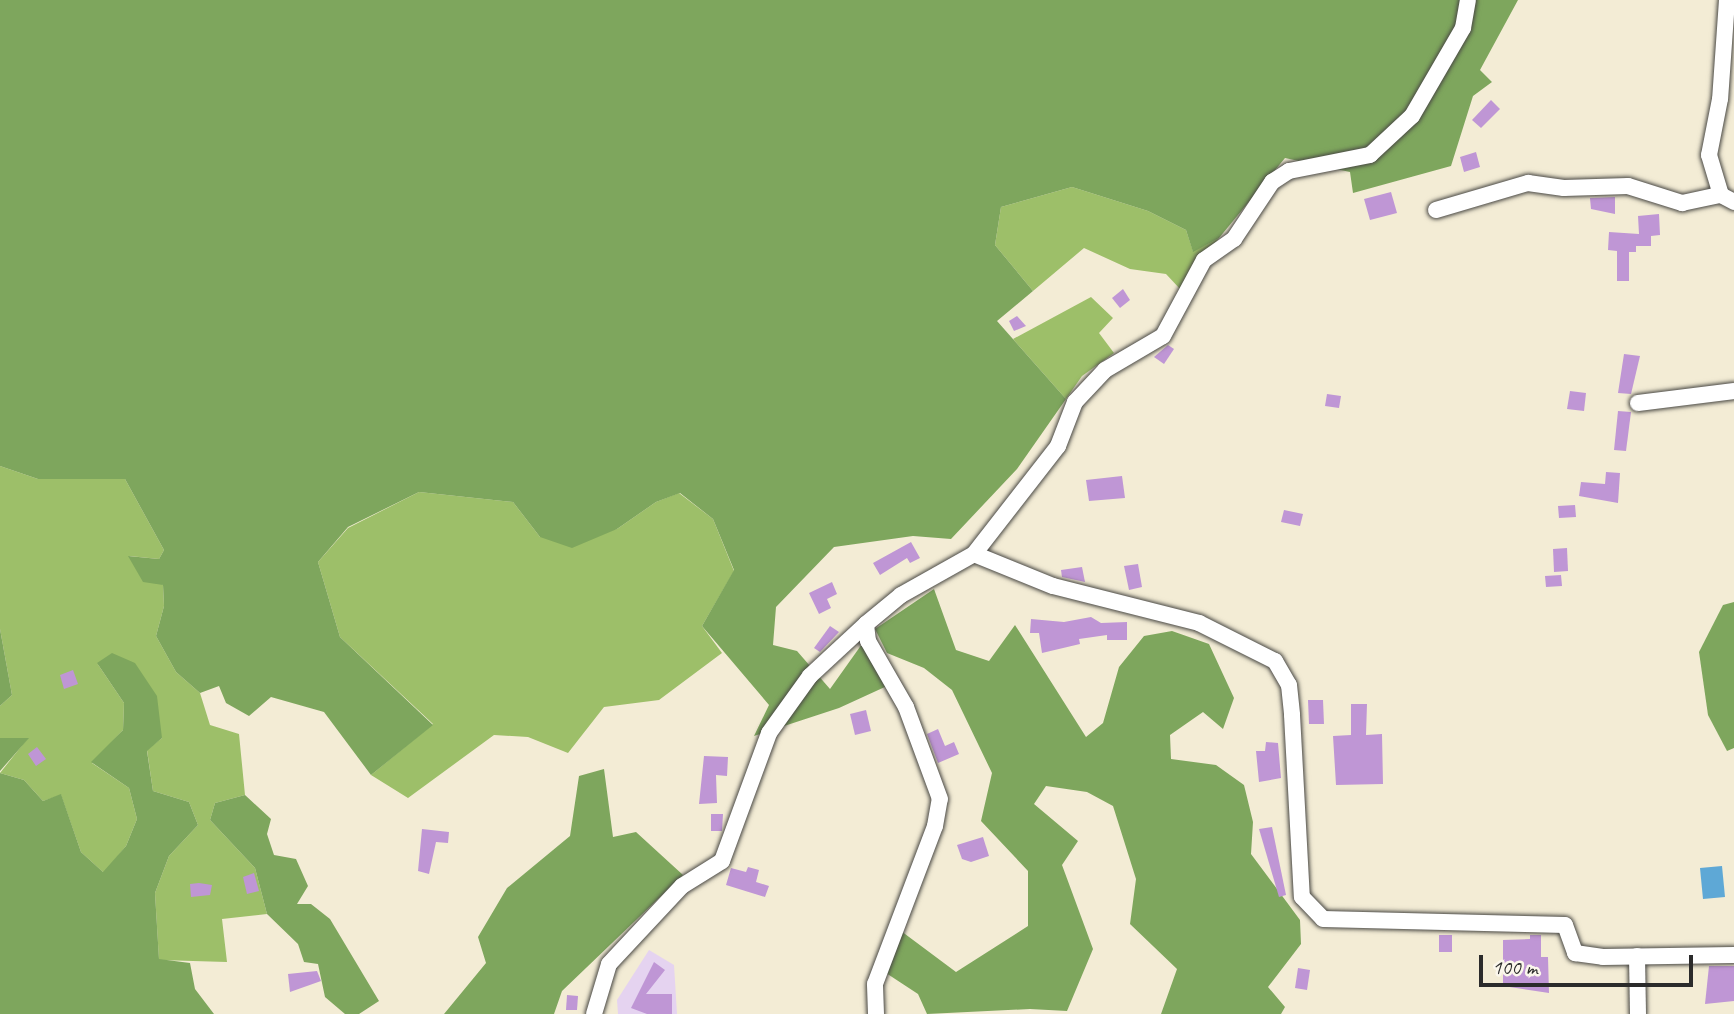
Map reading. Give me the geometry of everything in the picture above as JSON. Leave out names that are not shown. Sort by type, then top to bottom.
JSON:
[{"type":"street","points":[[594,1014],[609,964],[682,886],[722,861],[769,733],[810,676],[901,595],[974,554],[1058,446],[1066,418],[1081,395],[1105,370],[1163,336],[1204,260],[1234,239],[1272,182],[1289,171],[1370,155],[1412,116],[1463,29],[1468,0]]},
{"type":"street","points":[[1436,210],[1528,183],[1564,188],[1628,186],[1682,203],[1727,198],[1709,155],[1720,99],[1727,0]]},
{"type":"street","points":[[1638,403],[1734,391]]},
{"type":"street","points":[[974,554],[1053,586],[1199,624],[1275,661],[1289,685],[1293,715],[1302,897],[1323,919],[1566,925],[1575,953],[1637,956],[1734,955]]},
{"type":"street","points":[[866,624],[868,641],[906,707],[940,799],[935,826],[874,984],[876,1014]]},
{"type":"street","points":[[1637,956],[1638,1014]]},
{"type":"shaded area","points":[[649,950],[674,965],[677,1014],[618,1014],[617,1000]]},
{"type":"green space","points":[[0,0],[1518,0],[1480,70],[1492,82],[1473,96],[1451,166],[1353,193],[1350,172],[1285,158],[1219,238],[1193,252],[1186,230],[1148,211],[1072,187],[1001,207],[995,245],[1033,291],[997,321],[1066,399],[1017,469],[951,539],[913,536],[834,547],[776,607],[773,645],[797,651],[830,689],[862,644],[887,686],[839,708],[754,736],[769,705],[702,626],[734,570],[713,519],[680,493],[656,502],[617,529],[572,548],[540,537],[513,502],[419,492],[348,527],[318,562],[340,637],[433,725],[371,775],[324,712],[271,697],[249,716],[226,703],[219,686],[200,693],[176,672],[156,636],[164,606],[163,585],[143,582],[128,556],[159,559],[164,550],[125,479],[38,479],[0,466]]},
{"type":"green space","points":[[1072,187],[1148,211],[1186,230],[1193,251],[1219,238],[1181,290],[1166,274],[1130,269],[1084,248],[1033,291],[995,245],[1001,207]]},
{"type":"green space","points":[[1091,297],[1113,318],[1099,333],[1114,353],[1082,376],[1066,399],[1013,339]]},
{"type":"green space","points":[[0,466],[38,479],[125,479],[164,550],[159,559],[129,556],[163,585],[164,606],[156,636],[176,672],[200,693],[210,725],[239,734],[245,795],[215,803],[210,820],[255,868],[267,914],[222,919],[227,962],[159,960],[155,893],[169,856],[198,825],[189,802],[153,791],[147,750],[162,738],[97,663],[124,703],[123,730],[92,763],[129,788],[137,819],[126,846],[104,873],[81,852],[61,795],[43,801],[24,780],[0,773],[28,738],[0,738],[0,706],[12,695],[0,629]]},
{"type":"green space","points":[[419,492],[513,502],[540,537],[617,529],[656,502],[679,493],[713,519],[734,571],[702,626],[722,653],[659,700],[604,707],[568,753],[528,737],[494,735],[408,798],[371,775],[433,724],[340,637],[318,562],[348,528]]},
{"type":"green space","points":[[934,589],[956,650],[989,661],[1015,625],[1086,737],[1103,723],[1119,667],[1144,636],[1172,631],[1209,644],[1234,698],[1223,729],[1203,712],[1170,735],[1171,759],[1216,765],[1244,785],[1253,822],[1251,854],[1300,920],[1301,944],[1268,987],[1285,1007],[1281,1014],[1161,1014],[1177,969],[1130,924],[1136,879],[1113,806],[1087,792],[1046,786],[1034,804],[1078,841],[1062,865],[1093,949],[1067,1011],[1030,1009],[927,1014],[918,994],[886,973],[901,931],[956,972],[1028,926],[1028,871],[981,821],[992,773],[952,690],[924,668],[887,653],[875,629]]},
{"type":"green space","points":[[1734,602],[1734,748],[1727,751],[1708,715],[1699,652],[1723,605]]},
{"type":"green space","points":[[0,629],[12,695],[0,706]]},
{"type":"green space","points":[[112,653],[135,663],[157,696],[162,738],[147,751],[153,791],[189,802],[198,825],[169,856],[155,893],[159,959],[190,963],[195,989],[214,1014],[0,1014],[0,773],[24,780],[43,801],[61,794],[81,852],[103,872],[126,846],[137,819],[129,788],[91,762],[123,730],[124,703],[97,663]]},
{"type":"green space","points":[[0,738],[29,738],[0,771]]},
{"type":"green space","points":[[604,769],[613,837],[636,832],[683,875],[562,991],[554,1014],[444,1014],[486,963],[478,937],[507,888],[570,836],[579,776]]},
{"type":"green space","points":[[245,795],[271,819],[267,834],[274,855],[296,859],[308,886],[297,904],[311,904],[330,919],[379,1001],[359,1014],[345,1014],[325,997],[318,964],[304,962],[298,944],[267,914],[255,868],[210,820],[215,803]]},
{"type":"water","points":[[1722,866],[1725,897],[1703,899],[1700,868]]},
{"type":"building","points":[[1491,100],[1500,109],[1481,128],[1472,120]]},
{"type":"building","points":[[1476,152],[1480,167],[1464,172],[1460,157]]},
{"type":"building","points":[[1391,192],[1397,213],[1370,220],[1364,199]]},
{"type":"building","points":[[1615,197],[1615,214],[1591,209],[1590,198]]},
{"type":"building","points":[[1659,214],[1660,235],[1651,236],[1651,246],[1636,246],[1636,252],[1629,252],[1629,281],[1617,281],[1617,251],[1608,250],[1609,232],[1639,234],[1638,216]]},
{"type":"building","points":[[1123,289],[1130,300],[1120,308],[1112,298]]},
{"type":"building","points":[[1017,316],[1026,326],[1014,331],[1009,321]]},
{"type":"building","points":[[1168,345],[1174,349],[1164,364],[1154,357]]},
{"type":"building","points":[[1624,354],[1640,356],[1631,394],[1618,393]]},
{"type":"building","points":[[1570,391],[1586,393],[1584,411],[1567,409]]},
{"type":"building","points":[[1327,394],[1341,396],[1339,408],[1325,406]]},
{"type":"building","points":[[1618,411],[1631,412],[1626,451],[1614,450]]},
{"type":"building","points":[[1606,472],[1620,473],[1618,503],[1579,496],[1581,482],[1605,484]]},
{"type":"building","points":[[1122,476],[1125,498],[1089,501],[1086,480]]},
{"type":"building","points":[[1575,505],[1576,517],[1559,518],[1558,506]]},
{"type":"building","points":[[1284,510],[1303,514],[1300,526],[1281,522]]},
{"type":"building","points":[[911,542],[920,558],[910,563],[907,558],[880,575],[873,563]]},
{"type":"building","points":[[1567,548],[1568,571],[1554,572],[1553,549]]},
{"type":"building","points":[[1138,564],[1142,587],[1129,590],[1124,566]]},
{"type":"building","points":[[1082,567],[1085,582],[1062,577],[1061,570]]},
{"type":"building","points":[[1561,575],[1562,586],[1546,587],[1545,576]]},
{"type":"building","points":[[832,582],[837,594],[827,599],[831,608],[819,614],[809,593]]},
{"type":"building","points":[[1091,617],[1101,623],[1127,622],[1127,640],[1107,640],[1107,635],[1079,639],[1080,644],[1042,653],[1039,633],[1030,633],[1031,619],[1064,622]]},
{"type":"building","points":[[830,626],[839,632],[820,652],[814,648]]},
{"type":"building","points":[[73,670],[78,684],[64,689],[60,675]]},
{"type":"building","points":[[1308,700],[1323,700],[1324,724],[1309,724]]},
{"type":"building","points":[[1351,704],[1367,704],[1366,735],[1382,734],[1383,784],[1336,785],[1333,736],[1351,735]]},
{"type":"building","points":[[866,710],[871,731],[855,735],[850,714]]},
{"type":"building","points":[[938,729],[945,746],[954,742],[959,754],[938,763],[927,734]]},
{"type":"building","points":[[1266,742],[1278,743],[1281,778],[1259,782],[1256,751],[1265,751]]},
{"type":"building","points":[[37,747],[46,759],[36,766],[28,754]]},
{"type":"building","points":[[704,756],[728,757],[727,776],[716,775],[717,803],[699,804]]},
{"type":"building","points":[[711,814],[723,814],[722,831],[711,831]]},
{"type":"building","points":[[1272,827],[1286,895],[1279,897],[1259,829]]},
{"type":"building","points":[[422,829],[449,832],[448,843],[436,842],[429,874],[418,871]]},
{"type":"building","points":[[983,837],[989,856],[971,862],[962,859],[957,845]]},
{"type":"building","points":[[748,867],[759,870],[756,882],[769,886],[765,897],[726,885],[731,868],[746,872]]},
{"type":"building","points":[[254,873],[259,891],[247,894],[243,877]]},
{"type":"building","points":[[190,884],[212,885],[210,895],[191,897]]},
{"type":"building","points":[[1439,935],[1452,935],[1452,952],[1439,952]]},
{"type":"building","points":[[1530,935],[1541,935],[1541,957],[1548,957],[1549,993],[1503,986],[1503,940],[1530,939]]},
{"type":"building","points":[[654,962],[665,970],[646,994],[672,994],[672,1014],[647,1014],[631,1008]]},
{"type":"building","points":[[1709,966],[1734,966],[1734,1001],[1705,1004]]},
{"type":"building","points":[[1298,968],[1310,970],[1307,990],[1295,988]]},
{"type":"building","points":[[317,971],[321,981],[290,992],[288,974]]},
{"type":"building","points":[[567,995],[578,996],[577,1010],[566,1010]]}]
